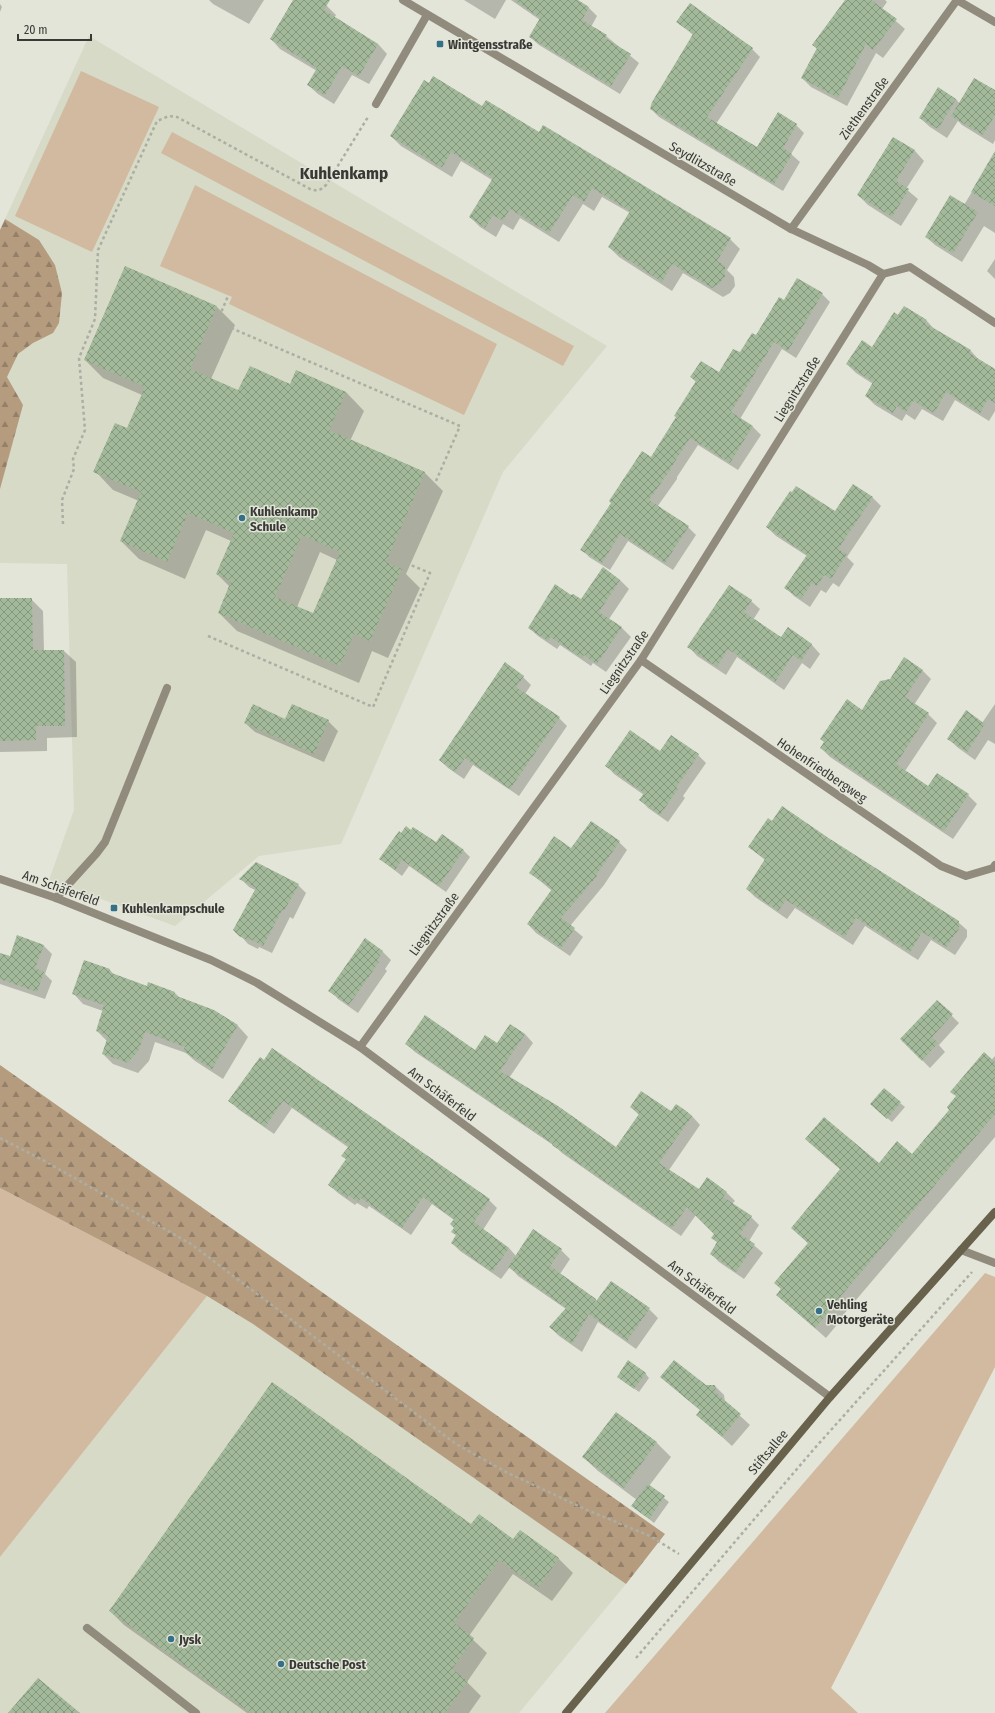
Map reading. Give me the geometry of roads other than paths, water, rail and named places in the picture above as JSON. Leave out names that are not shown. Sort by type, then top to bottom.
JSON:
[{"type":"main road","name":"Stiftsallee","points":[[566,1713],[830,1397],[995,1212]]},
{"type":"street","name":"Seydlitzstraße","points":[[403,0],[791,229],[868,265],[883,274]]},
{"type":"street","points":[[957,0],[995,22]]},
{"type":"street","name":"Ziethenstraße","points":[[791,229],[957,0]]},
{"type":"street","points":[[376,104],[427,15]]},
{"type":"street","points":[[883,274],[910,267],[995,323]]},
{"type":"street","name":"Liegnitzstraße","points":[[360,1047],[641,660],[883,274]]},
{"type":"street","name":"Hohenfriedbergweg","points":[[641,660],[941,866],[966,876],[992,868],[995,865]]},
{"type":"street","points":[[56,898],[105,842],[167,688]]},
{"type":"street","name":"Am Schäferfeld","points":[[0,879],[56,898],[211,960],[257,983],[360,1047],[830,1397]]},
{"type":"street","points":[[961,1250],[995,1263]]},
{"type":"street","points":[[87,1628],[196,1713]]},
{"type":"place","name":"Wintgensstraße","points":[[440,44]]},
{"type":"place","name":"Kuhlenkamp Schule","points":[[242,518]]},
{"type":"place","name":"Kuhlenkampschule","points":[[114,908]]},
{"type":"place","name":"Vehling Motorgeräte","points":[[819,1311]]},
{"type":"place","name":"Jysk","points":[[171,1639]]},
{"type":"place","name":"Deutsche Post","points":[[281,1664]]},
{"type":"district","name":"Kuhlenkamp","points":[[344,173]]}]
